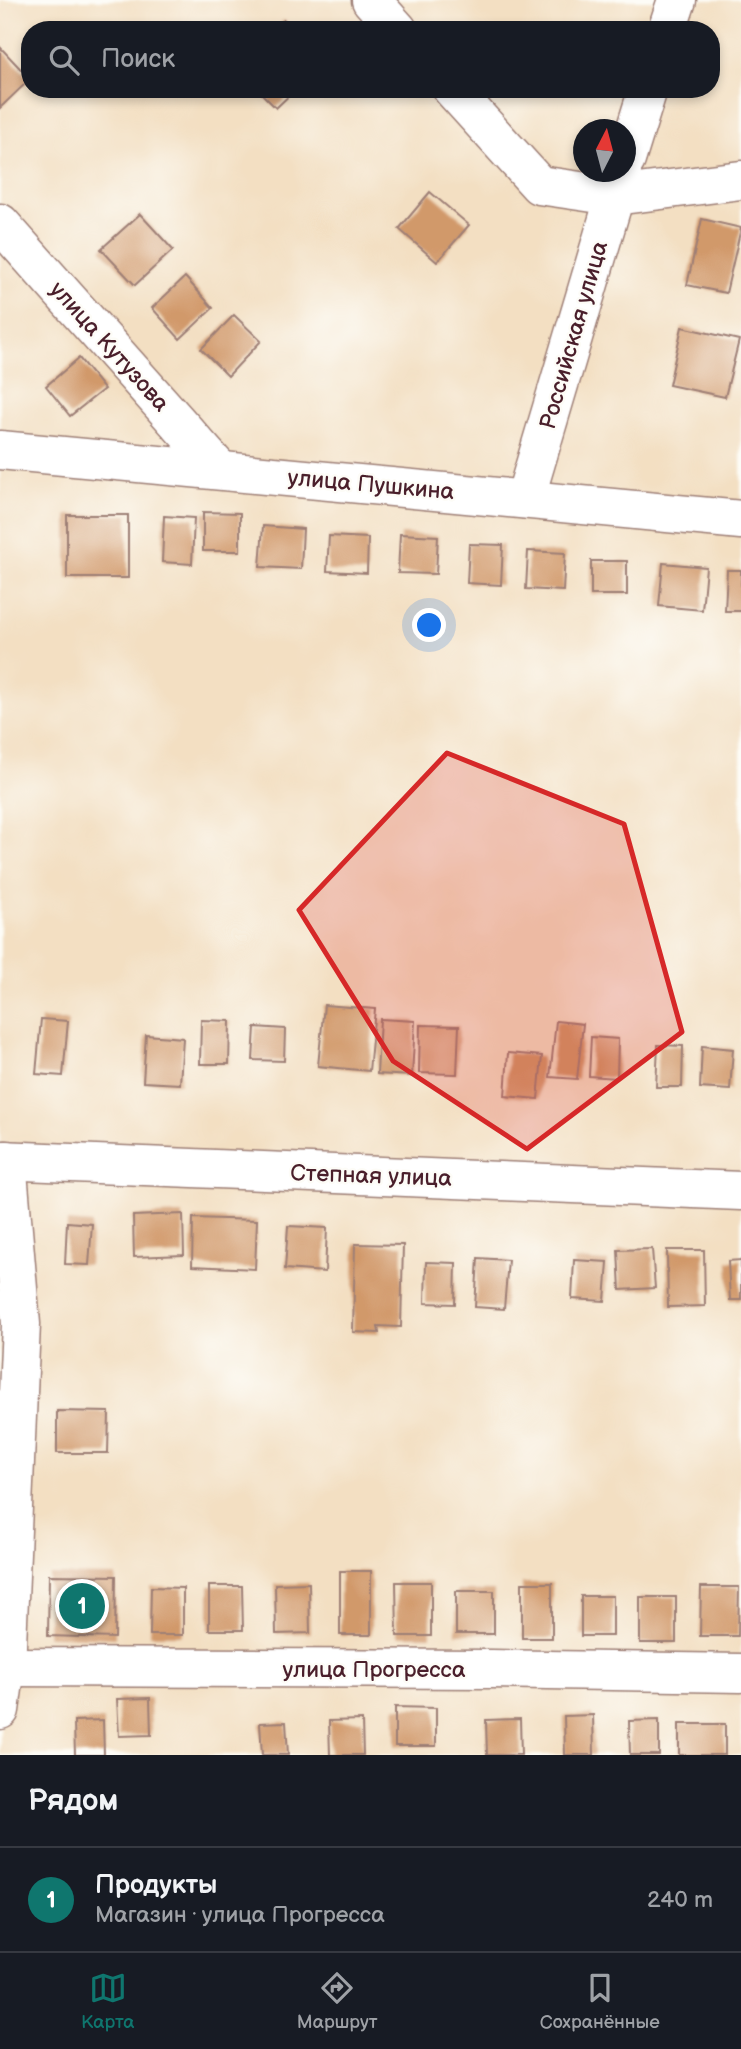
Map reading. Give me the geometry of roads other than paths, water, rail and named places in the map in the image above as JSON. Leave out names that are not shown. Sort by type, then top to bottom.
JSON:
[{"type":"street","points":[[371,0],[390,21]]},
{"type":"street","points":[[670,21],[677,0]]},
{"type":"street","points":[[460,98],[539,185],[741,180]]},
{"type":"street","points":[[636,126],[645,98]]},
{"type":"street","name":"Российская улица","points":[[525,499],[618,184]]},
{"type":"street","name":"улица Кутузова","points":[[0,223],[220,470]]},
{"type":"street","name":"улица Пушкина","points":[[0,450],[741,520]]},
{"type":"street","points":[[0,1710],[6,1667],[21,1324],[3,1160]]},
{"type":"street","name":"Степная улица","points":[[3,1160],[741,1191]]},
{"type":"street","name":"улица Прогресса","points":[[6,1667],[741,1673]]},
{"type":"place","name":"Продукты","points":[[82,1606]]}]
